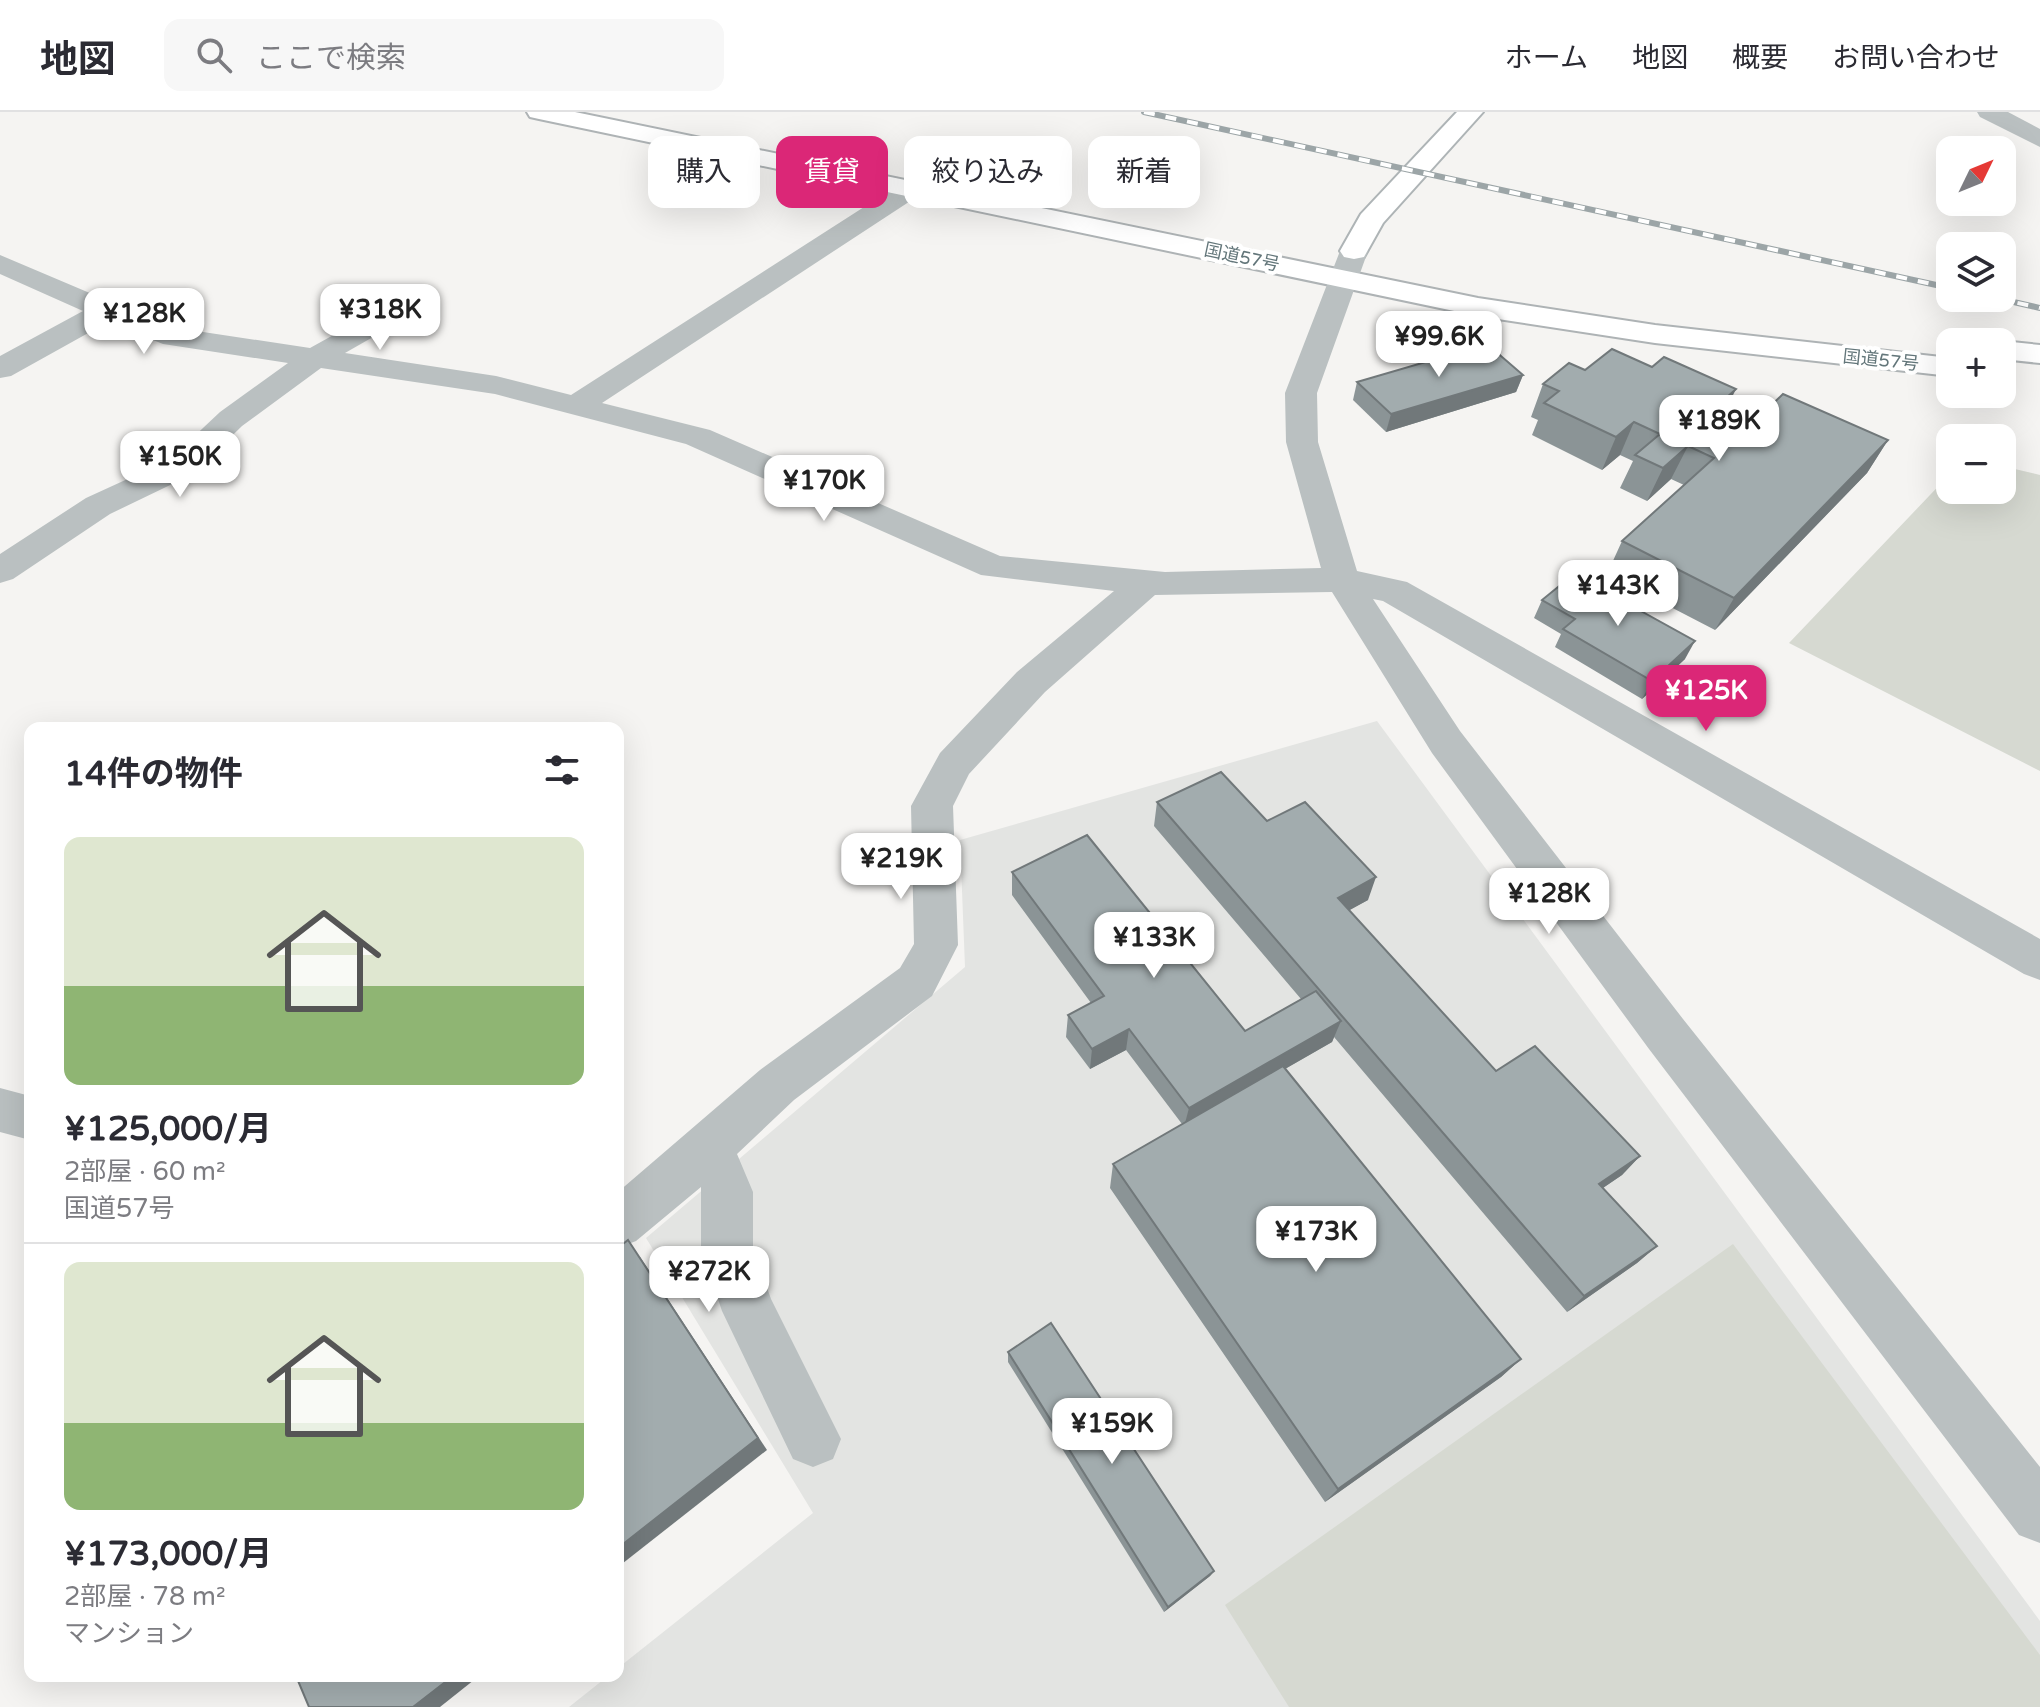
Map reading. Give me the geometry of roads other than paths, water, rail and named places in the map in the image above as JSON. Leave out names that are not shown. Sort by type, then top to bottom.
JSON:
[{"type":"main road","name":"国道57号","points":[[539,112],[904,186]]},
{"type":"main road","points":[[1339,258],[1471,112]]},
{"type":"main road","name":"国道57号","points":[[1034,208],[1339,258],[1592,327],[1936,365]]},
{"type":"main road","name":"国道57号","points":[[1339,258],[1384,257]]},
{"type":"main road","name":"国道57号","points":[[1536,288],[1711,317],[1936,342]]},
{"type":"main road","points":[[2016,351],[2040,354]]},
{"type":"main road","points":[[2016,373],[2040,376]]},
{"type":"street","points":[[1989,112],[2040,139]]},
{"type":"street","points":[[575,406],[904,193]]},
{"type":"street","points":[[1339,258],[1301,393],[1301,405],[1302,442],[1342,580],[1446,742],[1666,1034],[2040,1514]]},
{"type":"street","points":[[0,264],[163,335],[496,385],[698,437],[994,567],[1148,582],[1342,580],[1394,591],[2040,961]]},
{"type":"street","points":[[57,289],[92,271]]},
{"type":"street","points":[[0,571],[98,506],[181,467],[231,419],[313,359],[419,299]]},
{"type":"street","points":[[0,369],[107,310]]},
{"type":"street","points":[[624,1218],[777,1085],[916,982],[936,945],[932,806],[954,764],[1031,682],[1148,582]]},
{"type":"street","points":[[0,1110],[24,1116]]},
{"type":"street","points":[[709,1147],[728,1192],[727,1248],[749,1311],[813,1439]]},
{"type":"railway","points":[[1144,112],[1936,285]]},
{"type":"railway","points":[[2016,303],[2040,308]]}]
